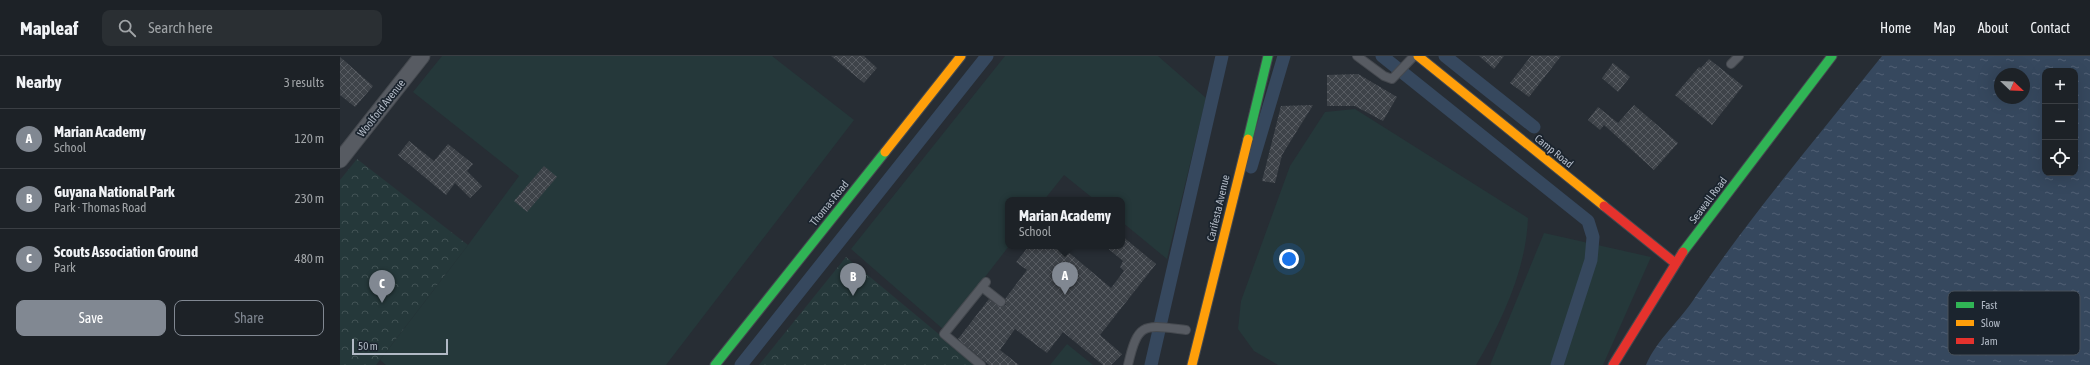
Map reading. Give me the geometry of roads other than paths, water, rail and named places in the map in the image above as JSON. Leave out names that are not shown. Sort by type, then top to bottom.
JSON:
[{"type":"street","name":"Woolford Avenue","points":[[340,160],[422,56]]},
{"type":"street","name":"Thomas Road","points":[[715,365],[961,56]]},
{"type":"street","name":"Carifesta Avenue","points":[[1192,365],[1268,56]]},
{"type":"street","name":"Camp Road","points":[[1418,56],[1675,264]]},
{"type":"street","name":"Seawall Road","points":[[1613,365],[1675,264],[1832,56]]},
{"type":"lane","points":[[1357,56],[1384,76],[1392,79],[1411,59]]},
{"type":"lane","points":[[1731,64],[1739,56]]},
{"type":"lane","points":[[981,365],[944,334],[984,285],[1001,302]]},
{"type":"lane","points":[[1128,365],[1136,336],[1141,331],[1156,327],[1186,330]]},
{"type":"water","points":[[1882,56],[2090,56],[2090,365],[1646,365],[1656,347],[1690,305],[1740,235]]},
{"type":"waterway","points":[[741,365],[987,56]]},
{"type":"waterway","points":[[1151,365],[1222,56]]},
{"type":"waterway","points":[[1251,167],[1284,56]]},
{"type":"waterway","points":[[1382,56],[1588,221],[1593,237],[1591,260],[1557,365]]},
{"type":"waterway","points":[[1445,56],[1534,127]]},
{"type":"place","name":"Marian Academy","points":[[1065,295]]},
{"type":"place","name":"Guyana National Park","points":[[853,296]]},
{"type":"place","name":"Scouts Association Ground","points":[[382,303]]}]
